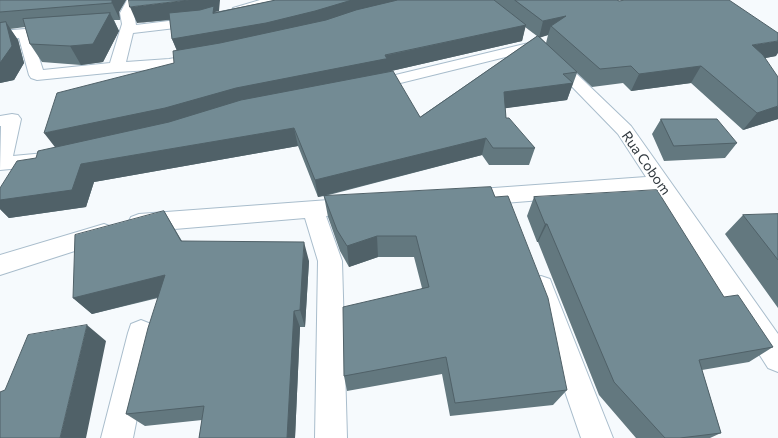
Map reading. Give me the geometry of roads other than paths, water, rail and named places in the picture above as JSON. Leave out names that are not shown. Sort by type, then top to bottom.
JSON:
[{"type":"street","points":[[117,67],[128,27],[127,13],[133,0]]},
{"type":"street","points":[[228,15],[277,4]]},
{"type":"street","points":[[113,25],[128,27],[210,19]]},
{"type":"street","points":[[0,35],[41,31]]},
{"type":"street","name":"Rua Cobom","points":[[520,32],[537,45],[625,130],[778,358]]},
{"type":"street","points":[[25,33],[37,75],[117,67],[169,64],[211,58]]},
{"type":"street","points":[[355,89],[537,45]]},
{"type":"street","points":[[6,120],[1,164],[58,159]]},
{"type":"street","points":[[444,199],[510,206],[660,183]]},
{"type":"street","points":[[0,265],[140,222],[374,205]]},
{"type":"street","points":[[313,209],[330,261],[331,438]]},
{"type":"street","points":[[534,268],[597,438]]},
{"type":"street","points":[[117,438],[141,333]]}]
